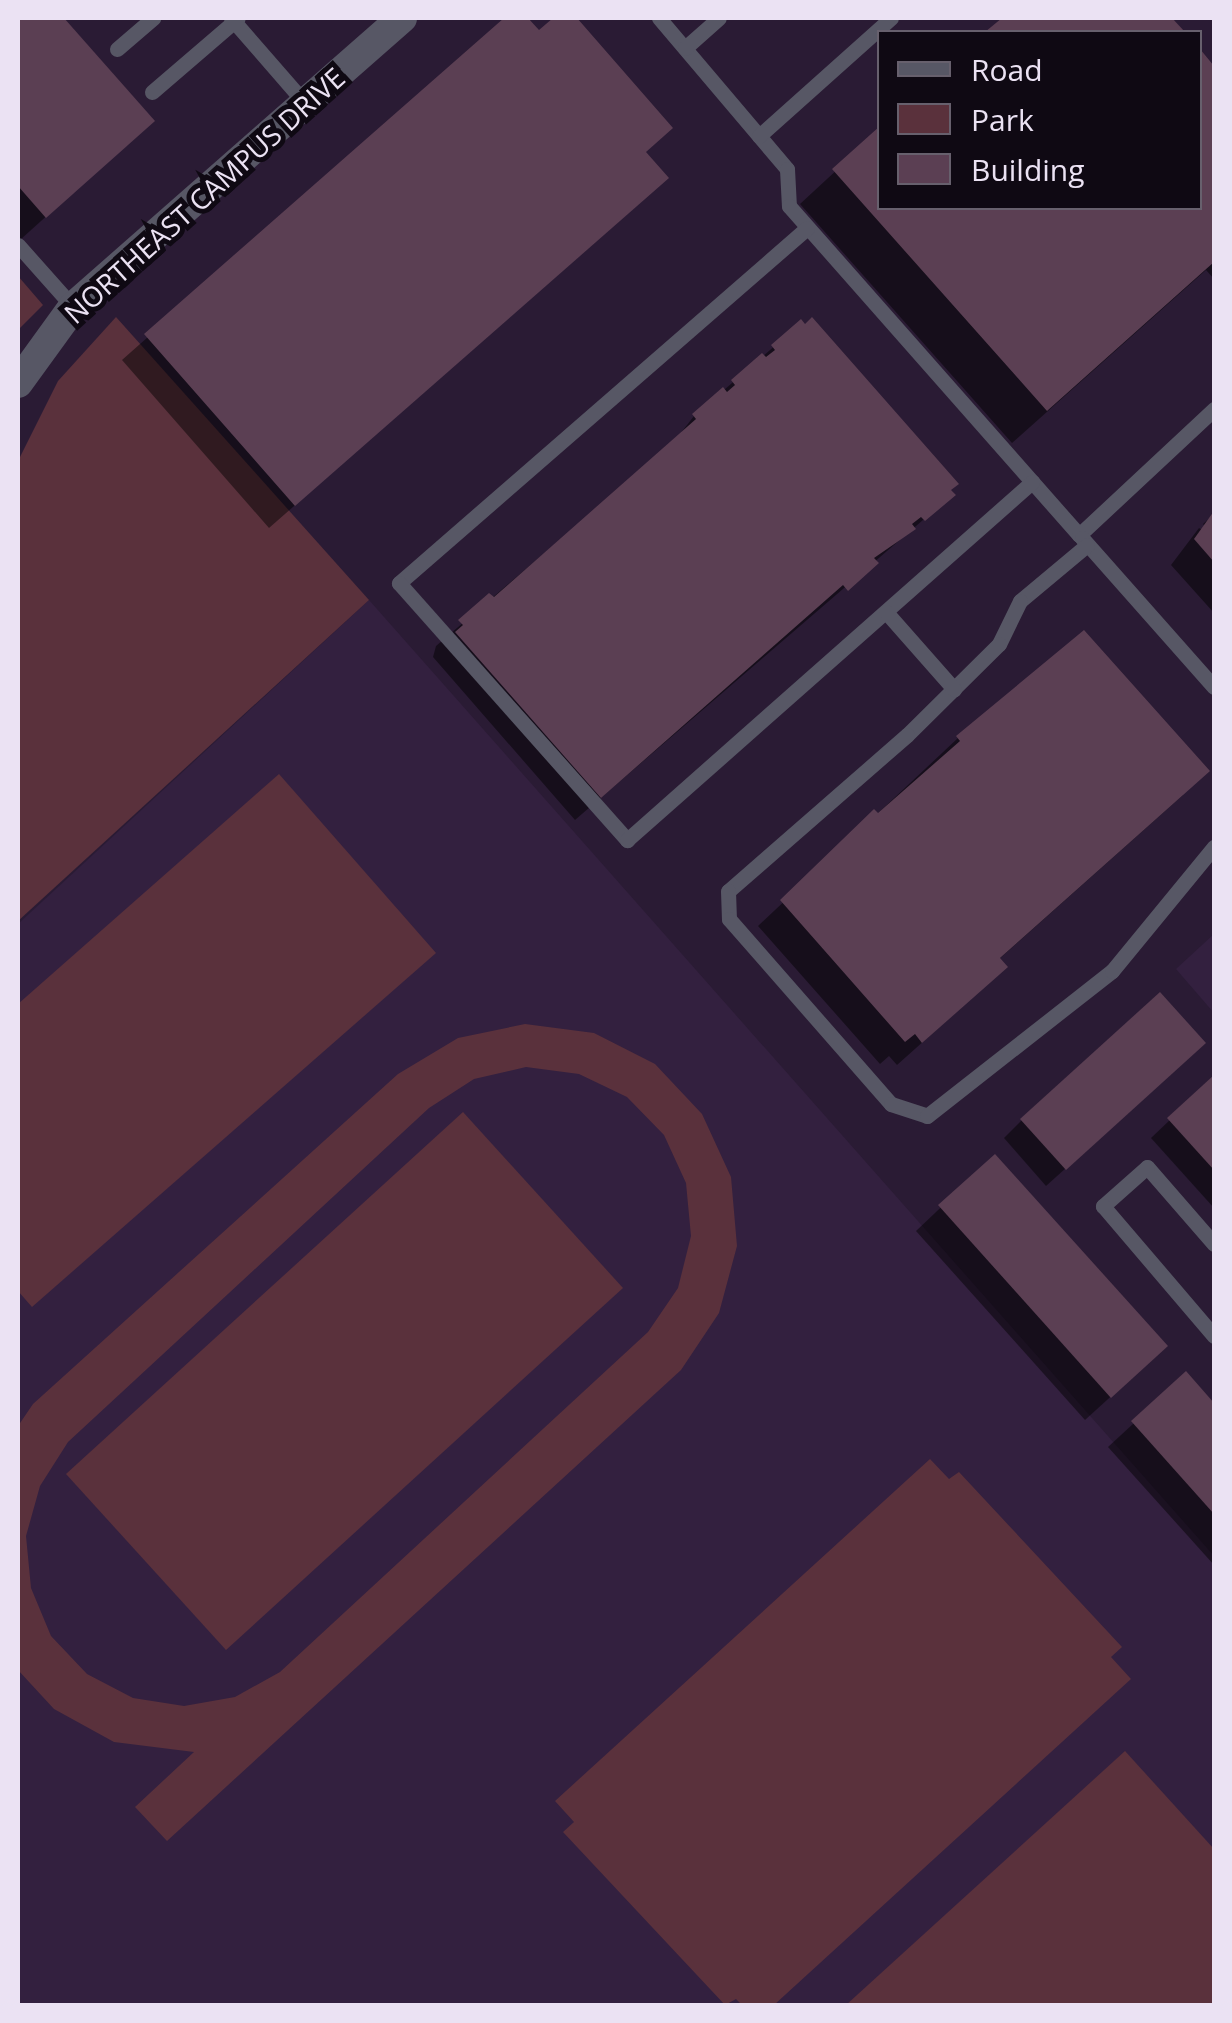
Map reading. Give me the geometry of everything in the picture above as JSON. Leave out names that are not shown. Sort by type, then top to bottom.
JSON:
[{"type":"street","name":"NORTHEAST CAMPUS DRIVE","points":[[18,382],[73,307],[402,18]]},
{"type":"lane","points":[[117,49],[154,18]]},
{"type":"lane","points":[[659,18],[787,169],[789,206],[1214,687]]},
{"type":"lane","points":[[685,48],[719,18]]},
{"type":"lane","points":[[759,136],[890,18]]},
{"type":"lane","points":[[152,92],[234,19],[305,103]]},
{"type":"lane","points":[[808,228],[399,583],[627,840],[1032,482]]},
{"type":"lane","points":[[18,245],[73,307]]},
{"type":"lane","points":[[1214,409],[1020,601],[999,644],[954,689],[728,891],[730,918],[891,1104],[927,1116],[942,1110],[1112,971],[1214,847]]},
{"type":"lane","points":[[886,612],[954,689]]},
{"type":"lane","points":[[1214,1244],[1147,1167],[1102,1206],[1214,1336]]},
{"type":"shaded area","points":[[369,600],[1214,1556],[1214,2005],[18,2006],[18,924]]},
{"type":"shaded area","points":[[1214,934],[1214,1013],[1176,969]]},
{"type":"green space","points":[[18,276],[43,305],[18,330]]},
{"type":"green space","points":[[116,317],[369,600],[18,921],[18,461],[58,381]]},
{"type":"green space","points":[[279,774],[436,953],[32,1307],[18,1291],[18,1004]]},
{"type":"green space","points":[[525,1024],[594,1033],[655,1064],[702,1114],[731,1177],[737,1246],[719,1313],[681,1370],[167,1841],[135,1807],[194,1752],[114,1742],[54,1709],[18,1670],[18,1426],[33,1404],[398,1074],[458,1038]],"holes":[[[526,1067],[579,1074],[627,1097],[664,1135],[686,1183],[691,1236],[678,1288],[648,1332],[280,1672],[235,1697],[184,1706],[133,1698],[87,1674],[51,1636],[31,1588],[26,1536],[40,1486],[68,1442],[429,1108],[474,1079]]]},
{"type":"green space","points":[[463,1112],[623,1288],[226,1650],[66,1474]]},
{"type":"green space","points":[[930,1459],[949,1479],[959,1472],[1122,1647],[1111,1657],[1131,1679],[774,2005],[742,2005],[736,1999],[725,2005],[563,1832],[574,1822],[555,1801]]},
{"type":"green space","points":[[1125,1751],[1214,1849],[1214,2005],[846,2005]]},
{"type":"building","points":[[18,18],[64,18],[155,121],[46,218],[18,186]]},
{"type":"building","points":[[504,18],[528,18],[539,30],[553,18],[577,18],[673,128],[646,152],[669,178],[295,506],[144,334]]},
{"type":"building","points":[[1002,18],[1172,18],[1183,30],[987,30]]},
{"type":"building","points":[[1202,51],[1214,66],[1214,262],[1047,411],[832,169],[877,129],[877,210],[1202,210]]},
{"type":"building","points":[[812,317],[959,484],[951,490],[956,495],[925,521],[921,517],[912,524],[916,529],[874,558],[879,563],[848,591],[843,585],[601,798],[455,632],[463,625],[458,620],[489,593],[494,597],[696,419],[692,414],[723,387],[727,392],[735,385],[731,380],[762,353],[766,357],[775,350],[771,345],[801,319],[805,324]]},
{"type":"building","points":[[1214,511],[1214,562],[1194,539]]},
{"type":"building","points":[[1084,630],[1210,771],[1000,958],[1008,967],[922,1043],[915,1034],[905,1042],[780,900],[874,809],[878,813],[960,741],[956,736]]},
{"type":"building","points":[[1160,992],[1206,1043],[1066,1170],[1020,1119]]},
{"type":"building","points":[[1214,1075],[1214,1170],[1167,1118]]},
{"type":"building","points":[[995,1154],[1168,1346],[1111,1398],[938,1205]]},
{"type":"building","points":[[1186,1371],[1214,1403],[1214,1514],[1131,1421]]}]
